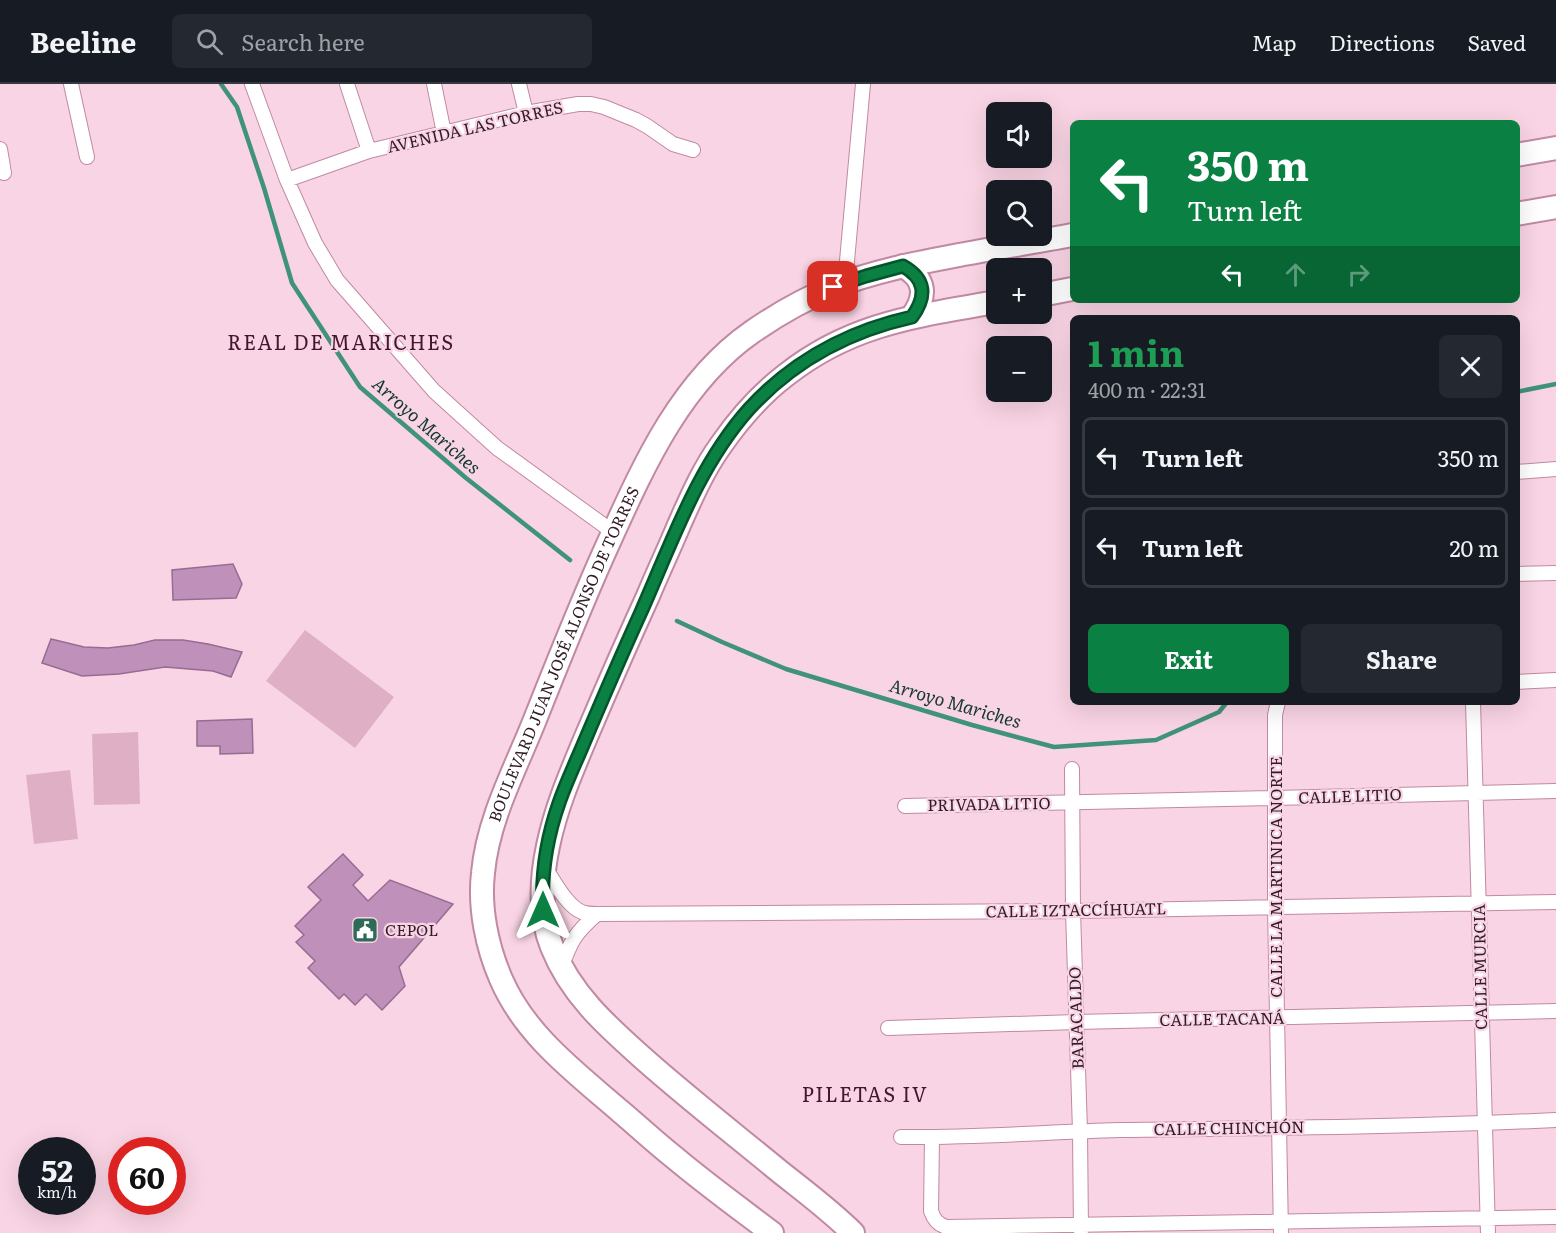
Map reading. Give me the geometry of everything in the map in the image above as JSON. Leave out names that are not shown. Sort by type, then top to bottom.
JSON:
[{"type":"main road","points":[[1520,154],[1556,148]]},
{"type":"main road","points":[[1520,213],[1556,207]]},
{"type":"main road","name":"BOULEVARD JUAN JOSÉ ALONSO DE TORRES","points":[[772,1233],[675,1158],[551,1050],[523,1018],[502,981],[489,941],[483,902],[482,875],[494,822],[580,606],[636,482],[670,422],[689,395],[725,354],[748,335],[808,298],[845,283],[903,266],[1070,235]]},
{"type":"main road","points":[[903,266],[916,275],[922,291],[922,299],[912,317]]},
{"type":"main road","points":[[1052,293],[1070,289]]},
{"type":"main road","points":[[853,1233],[673,1084],[589,1008],[561,968],[550,944],[542,894],[544,866],[558,804],[697,485],[720,446],[748,410],[765,392],[805,361],[848,337],[893,321],[986,304]]},
{"type":"street","points":[[71,84],[87,157]]},
{"type":"street","points":[[252,84],[287,180],[315,243],[337,280],[434,391],[497,448],[613,532]]},
{"type":"street","points":[[347,84],[369,151]]},
{"type":"street","points":[[434,84],[444,133]]},
{"type":"street","points":[[519,84],[526,113]]},
{"type":"street","points":[[845,283],[863,84]]},
{"type":"street","name":"AVENIDA LAS TORRES","points":[[287,180],[369,151],[567,105],[591,104],[604,107],[636,120],[673,144],[693,150]]},
{"type":"street","points":[[0,149],[4,173]]},
{"type":"street","points":[[1520,472],[1556,469]]},
{"type":"street","points":[[1520,574],[1556,573]]},
{"type":"street","points":[[1520,682],[1556,680]]},
{"type":"street","name":"CALLE LA MARTINICA NORTE","points":[[1277,705],[1275,715],[1275,906],[1281,1227]]},
{"type":"street","name":"CALLE MURCIA","points":[[1473,705],[1488,1233]]},
{"type":"street","name":"BARACALDO","points":[[1072,769],[1081,1229]]},
{"type":"street","name":"CALLE LITIO","points":[[1073,802],[1556,790]]},
{"type":"street","name":"PRIVADA LITIO","points":[[905,806],[1073,802]]},
{"type":"street","name":"CALLE IZTACCÍHUATL","points":[[544,866],[569,903],[584,914],[1073,911],[1556,902]]},
{"type":"street","points":[[561,968],[570,944],[579,929],[597,914]]},
{"type":"street","name":"CALLE TACANÁ","points":[[888,1028],[1556,1011]]},
{"type":"street","name":"CALLE CHINCHÓN","points":[[901,1137],[932,1138],[1080,1131],[1556,1120]]},
{"type":"street","points":[[932,1138],[931,1211],[936,1222],[947,1227],[1081,1229],[1281,1227],[1556,1217]]},
{"type":"shaded area","points":[[305,630],[394,697],[355,748],[266,681]]},
{"type":"shaded area","points":[[138,732],[140,804],[94,805],[92,734]]},
{"type":"shaded area","points":[[70,770],[78,839],[34,844],[26,775]]},
{"type":"building","points":[[233,564],[242,584],[236,598],[173,600],[172,570]]},
{"type":"building","points":[[51,639],[84,647],[108,648],[155,640],[183,640],[242,652],[231,677],[213,671],[165,667],[119,674],[82,676],[42,663]]},
{"type":"building","points":[[252,719],[253,753],[220,754],[220,746],[197,746],[197,721]]},
{"type":"building","name":"CEPOL","points":[[343,854],[363,875],[353,885],[368,901],[390,880],[453,904],[399,967],[405,986],[382,1010],[366,994],[355,1005],[344,994],[339,999],[308,968],[315,961],[296,942],[304,935],[295,926],[321,900],[308,887]]},
{"type":"waterway","name":"Arroyo Mariches","points":[[221,84],[237,107],[292,283],[360,387],[466,478],[570,560]]},
{"type":"waterway","name":"Arroyo Mariches","points":[[1520,391],[1556,384]]},
{"type":"waterway","name":"Arroyo Mariches","points":[[677,621],[786,669],[1054,747],[1156,740],[1219,712],[1225,705]]},
{"type":"place","name":"CEPOL","points":[[365,930]]},
{"type":"district","name":"REAL DE MARICHES","points":[[341,343]]},
{"type":"district","name":"PILETAS IV","points":[[865,1095]]},
{"type":"route","points":[[543,910],[544,866],[558,804],[697,485],[720,446],[748,410],[784,376],[826,348],[848,337],[893,321],[912,317],[922,299],[922,291],[916,275],[903,266],[833,287]]}]
